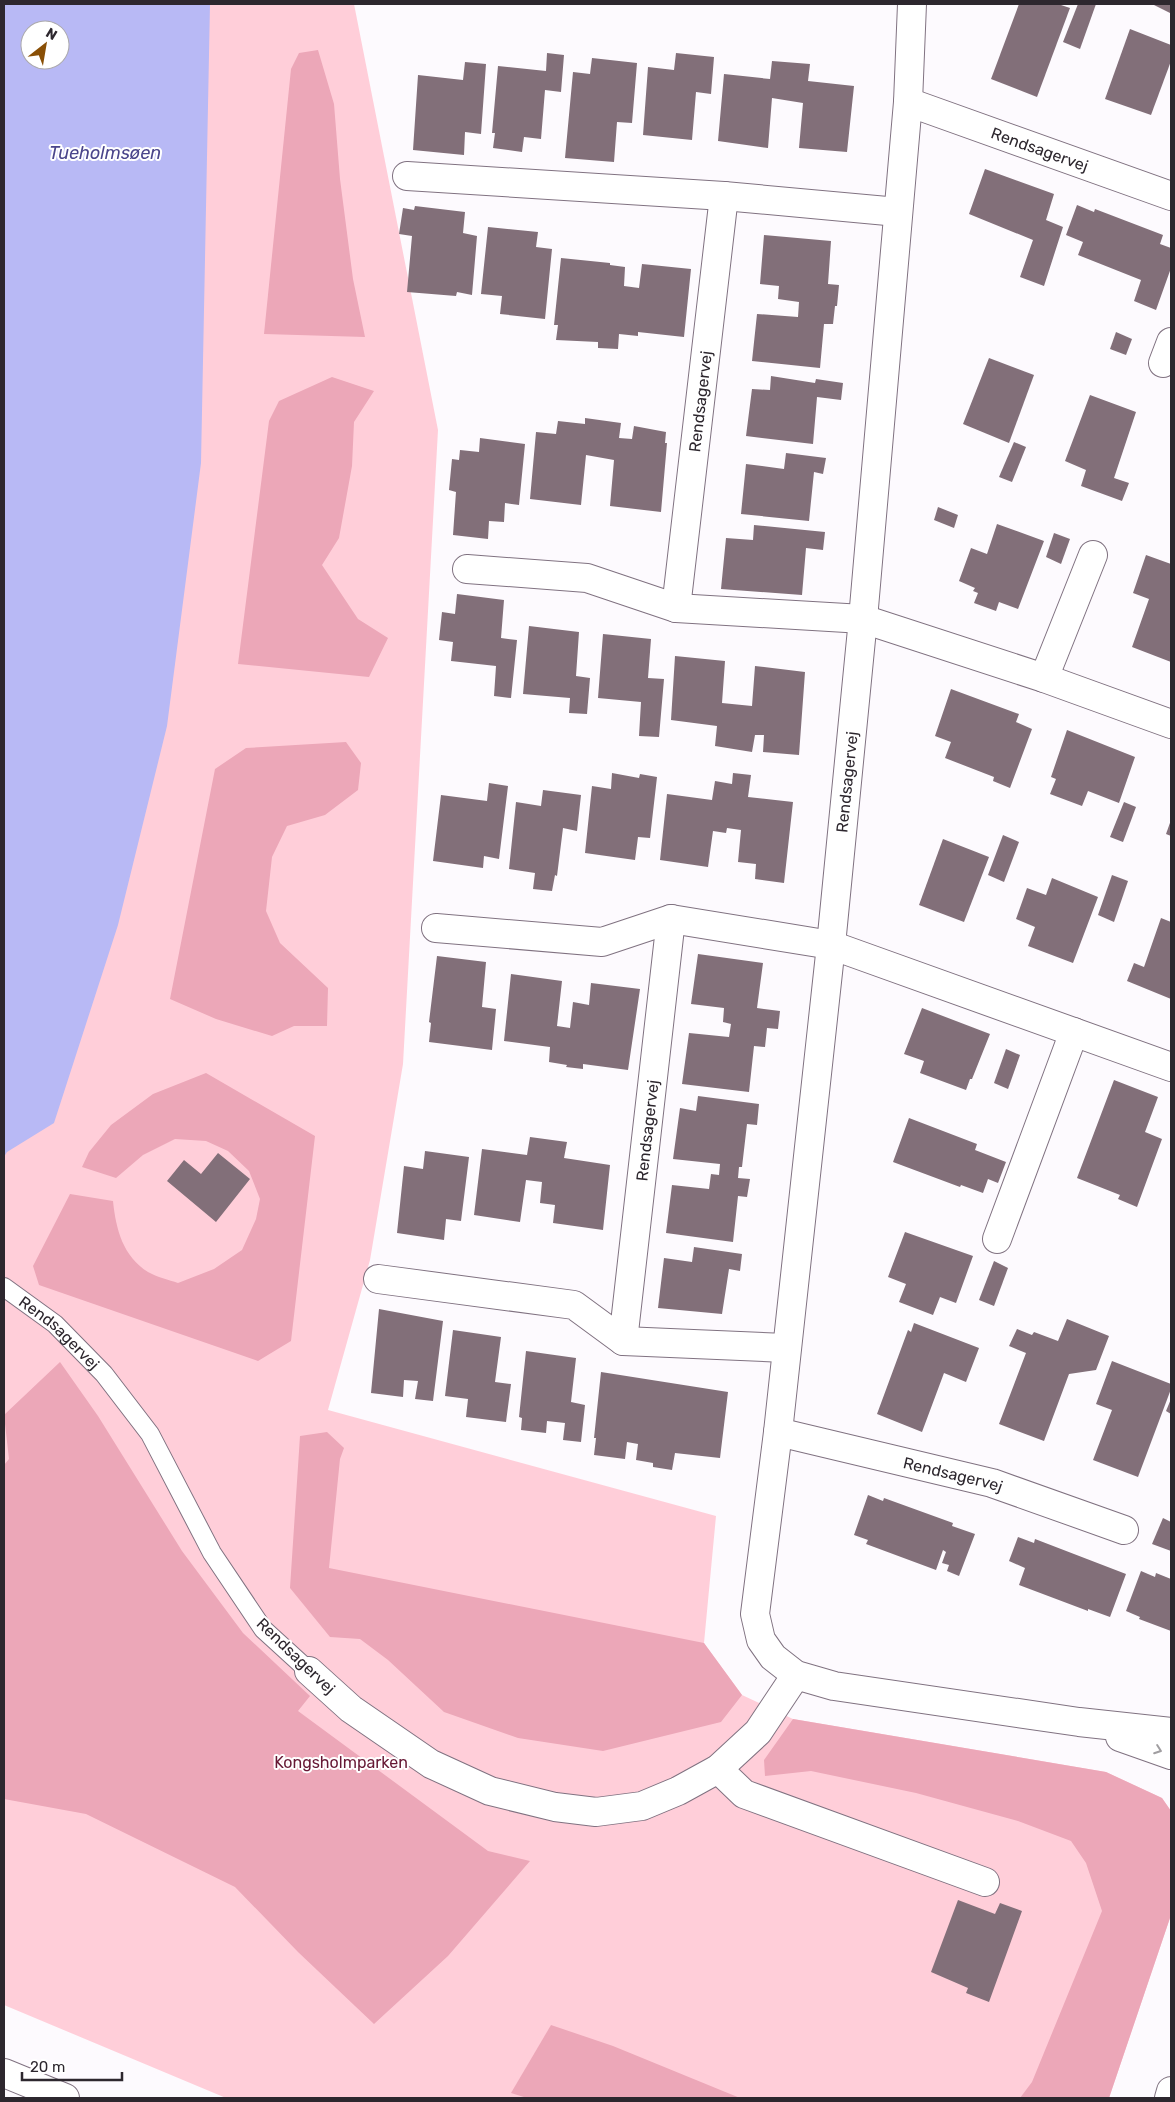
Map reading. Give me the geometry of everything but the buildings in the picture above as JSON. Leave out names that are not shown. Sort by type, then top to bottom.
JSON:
[{"type":"main road","name":"Rendsagervej","points":[[912,4],[908,102],[863,619],[831,945],[778,1432],[755,1614],[762,1640],[773,1657],[796,1675],[834,1686],[1079,1722],[1171,1732]]},
{"type":"main road","name":"Rendsagervej","points":[[908,102],[1171,196]]},
{"type":"main road","points":[[407,176],[724,196],[898,212]]},
{"type":"main road","name":"Rendsagervej","points":[[676,608],[724,196]]},
{"type":"main road","points":[[1044,678],[1092,556]]},
{"type":"main road","points":[[467,569],[587,578],[676,608],[863,619],[1044,678],[1171,724]]},
{"type":"main road","name":"Rendsagervej","points":[[623,1341],[671,919]]},
{"type":"main road","points":[[436,928],[602,942],[671,919],[831,945],[1171,1067]]},
{"type":"main road","points":[[997,1239],[1074,1032]]},
{"type":"main road","points":[[378,1279],[574,1305],[623,1341],[786,1348]]},
{"type":"main road","name":"Rendsagervej","points":[[778,1432],[992,1483],[1124,1530]]},
{"type":"main road","name":"Rendsagervej","points":[[309,1671],[351,1709],[431,1764],[490,1791],[555,1807],[596,1812],[642,1806],[678,1791],[718,1769],[758,1732],[796,1675]]},
{"type":"main road","name":"Rendsagervej","points":[[1079,1722],[1171,1755]]},
{"type":"main road","points":[[718,1769],[744,1794],[985,1882]]},
{"type":"main road","points":[[4,2073],[65,2098]]},
{"type":"main road","points":[[1169,2098],[1171,2091]]},
{"type":"lane","name":"Rendsagervej","points":[[4,1287],[55,1324],[104,1374],[150,1434],[212,1553],[264,1629],[309,1671]]},
{"type":"green space","name":"Kongsholmparken","points":[[4,4],[354,4],[438,430],[403,1064],[370,1260],[328,1410],[716,1516],[704,1643],[742,1695],[793,1719],[1106,1772],[1162,1798],[1171,1811],[1171,1915],[1109,2098],[226,2098],[4,2005]]},
{"type":"green space","points":[[318,50],[334,104],[340,179],[353,279],[365,337],[264,334],[291,69],[299,53]]},
{"type":"green space","points":[[332,377],[374,391],[354,422],[352,466],[339,538],[322,565],[358,619],[388,638],[369,677],[238,664],[269,421],[279,401]]},
{"type":"green space","points":[[346,742],[361,763],[358,790],[325,815],[287,826],[272,857],[266,911],[280,943],[328,988],[327,1026],[294,1026],[272,1036],[216,1019],[170,999],[215,769],[246,748]]},
{"type":"green space","points":[[206,1073],[315,1136],[291,1341],[258,1361],[39,1285],[33,1266],[70,1194],[113,1201],[116,1222],[122,1241],[132,1258],[148,1272],[178,1283],[214,1269],[242,1250],[256,1219],[260,1199],[249,1171],[228,1151],[206,1141],[175,1139],[143,1155],[116,1178],[82,1167],[89,1152],[111,1125],[153,1094]]},
{"type":"green space","points":[[60,1362],[98,1416],[182,1551],[243,1633],[310,1696],[298,1711],[488,1851],[530,1861],[448,1956],[374,2024],[298,1952],[235,1887],[86,1814],[4,1799],[4,1465],[9,1459],[4,1415]]},
{"type":"green space","points":[[327,1432],[344,1448],[340,1459],[329,1568],[704,1643],[742,1695],[721,1722],[603,1751],[518,1738],[444,1712],[388,1660],[360,1639],[330,1637],[290,1588],[300,1436]]},
{"type":"green space","points":[[793,1719],[1106,1772],[1162,1798],[1171,1811],[1171,1915],[1109,2098],[1020,2098],[1032,2082],[1102,1911],[1086,1863],[1071,1841],[1018,1821],[916,1793],[811,1771],[765,1776],[764,1760]]},
{"type":"green space","points":[[551,2025],[613,2046],[740,2098],[527,2098],[511,2093]]},
{"type":"water","name":"Tueholmsøen","points":[[4,4],[210,4],[201,463],[167,726],[118,925],[54,1123],[7,1152],[4,1157]]}]
